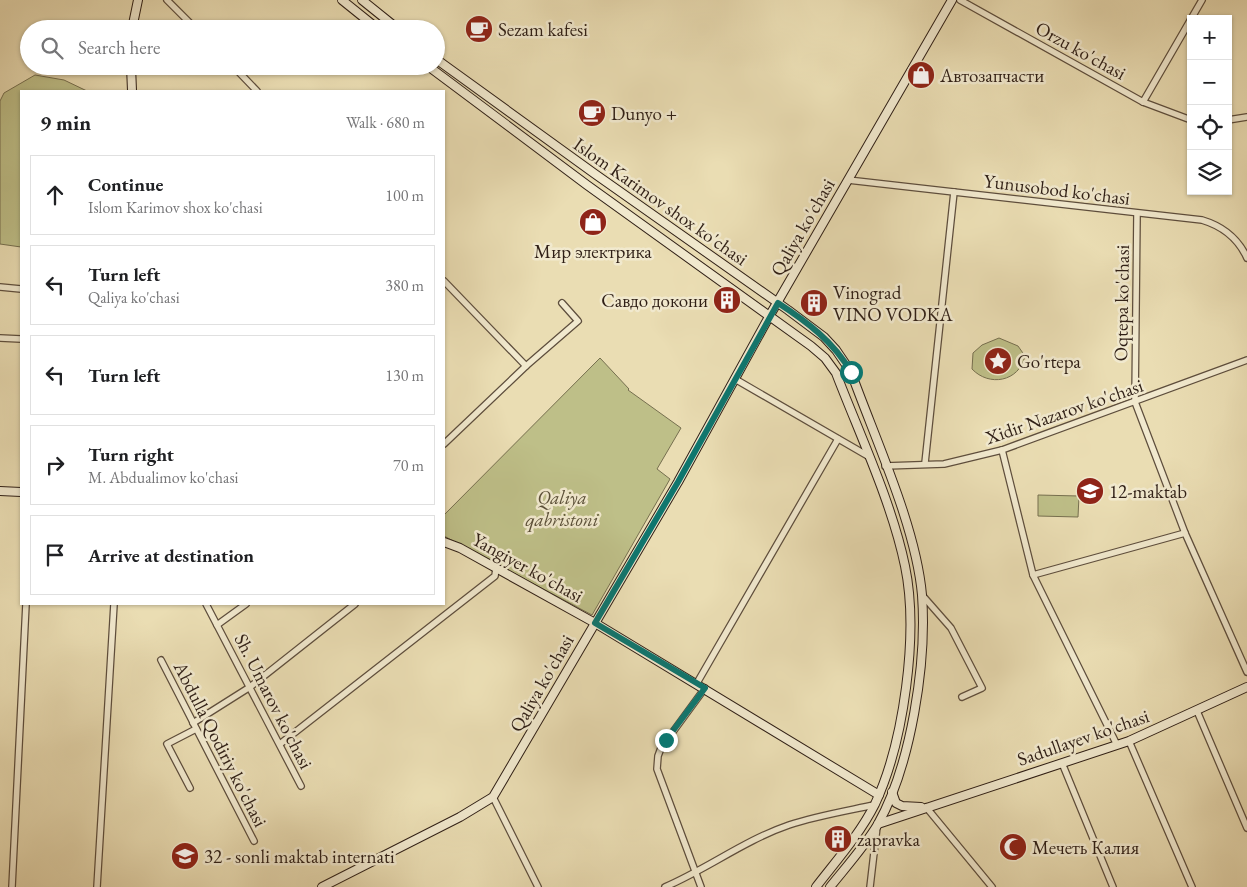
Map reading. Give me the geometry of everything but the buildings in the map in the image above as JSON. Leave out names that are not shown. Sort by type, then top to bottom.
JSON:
[{"type":"main road","points":[[134,20],[138,0]]},
{"type":"main road","points":[[342,0],[367,20]]},
{"type":"main road","points":[[362,0],[387,20]]},
{"type":"main road","name":"Qaliya ko'chasi","points":[[322,887],[460,817],[493,798],[678,482],[770,315],[952,0]]},
{"type":"main road","name":"Islom Karimov shox ko'chasi","points":[[445,66],[824,337],[846,364],[886,466],[908,530],[922,595],[922,629],[918,682],[911,733],[892,792],[878,824],[830,887]]},
{"type":"main road","points":[[131,75],[132,90]]},
{"type":"main road","name":"Islom Karimov shox ko'chasi","points":[[440,75],[586,184],[770,315],[811,346],[831,364],[836,373],[889,511],[905,565],[910,629],[900,730],[879,795],[857,834],[816,887]]},
{"type":"main road","points":[[457,88],[462,88],[464,80]]},
{"type":"main road","points":[[0,491],[20,492]]},
{"type":"main road","name":"Yangiyer ko'chasi","points":[[445,542],[496,568],[595,623],[697,683],[879,795]]},
{"type":"main road","points":[[910,629],[916,626],[922,629]]},
{"type":"main road","name":"Sadullayev ko'chasi","points":[[878,824],[1129,741],[1247,687]]},
{"type":"main road","name":"Sadullayev ko'chasi","points":[[892,792],[896,803],[902,806],[926,807]]},
{"type":"street","points":[[167,0],[187,20]]},
{"type":"street","name":"Orzu ko'chasi","points":[[960,0],[1143,102],[1187,118]]},
{"type":"street","points":[[1193,15],[1202,0]]},
{"type":"street","points":[[1143,102],[1187,26]]},
{"type":"street","points":[[242,75],[256,90]]},
{"type":"street","points":[[1232,119],[1247,117]]},
{"type":"street","name":"Yunusobod ko'chasi","points":[[848,180],[1138,214],[1193,218],[1210,222],[1233,237],[1247,258]]},
{"type":"street","points":[[925,463],[954,192]]},
{"type":"street","name":"Oqtepa ko'chasi","points":[[1138,214],[1135,402],[1186,533],[1247,672]]},
{"type":"street","points":[[445,282],[526,366]]},
{"type":"street","points":[[0,287],[20,289]]},
{"type":"street","points":[[445,443],[526,366],[578,321],[562,303]]},
{"type":"street","points":[[0,338],[20,339]]},
{"type":"street","name":"Xidir Nazarov ko'chasi","points":[[886,466],[925,463],[944,464],[1002,450],[1247,360]]},
{"type":"street","points":[[735,379],[868,456]]},
{"type":"street","points":[[697,683],[838,440]]},
{"type":"street","points":[[1002,450],[1032,575],[1117,745]]},
{"type":"street","points":[[1032,575],[1186,533]]},
{"type":"street","points":[[280,744],[495,576],[496,568]]},
{"type":"street","points":[[922,595],[951,628],[982,688],[962,697]]},
{"type":"street","points":[[12,887],[26,605]]},
{"type":"street","points":[[97,887],[114,605]]},
{"type":"street","name":"Sh. Umarov ko'chasi","points":[[207,605],[301,786]]},
{"type":"street","points":[[217,625],[245,605]]},
{"type":"street","points":[[190,788],[167,744],[250,687],[354,605]]},
{"type":"street","name":"Abdulla Qodiriy ko'chasi","points":[[161,660],[254,842]]},
{"type":"street","points":[[701,887],[659,778],[658,756],[666,740],[705,688]]},
{"type":"street","points":[[1197,711],[1247,828]]},
{"type":"street","points":[[1129,741],[1192,887]]},
{"type":"street","points":[[1062,763],[1113,887]]},
{"type":"street","points":[[493,798],[538,887]]},
{"type":"street","points":[[665,887],[695,874],[748,843],[789,825],[874,805]]},
{"type":"street","points":[[926,807],[992,887]]},
{"type":"street","points":[[870,887],[878,824]]},
{"type":"green space","points":[[35,75],[64,80],[85,90],[20,90],[20,247],[0,244],[0,101],[4,93]]},
{"type":"green space","name":"Go'rtepa","points":[[999,338],[1018,346],[1025,356],[1017,372],[1003,379],[995,380],[979,375],[972,369],[973,353],[982,345]]},
{"type":"green space","name":"Qaliya qabristoni","points":[[600,358],[628,390],[681,428],[657,469],[670,479],[592,615],[445,537],[445,514]]},
{"type":"green space","points":[[1038,495],[1079,496],[1078,517],[1038,516]]},
{"type":"place","name":"Sezam kafesi","points":[[479,29]]},
{"type":"place","name":"Автозапчасти","points":[[921,75]]},
{"type":"place","name":"Dunyo +","points":[[592,113]]},
{"type":"place","name":"Мир электрика","points":[[593,222]]},
{"type":"place","name":"Савдо докони","points":[[727,300]]},
{"type":"place","name":"Vinograd VINO VODKA","points":[[814,303]]},
{"type":"place","name":"Go'rtepa","points":[[998,361]]},
{"type":"place","name":"12-maktab","points":[[1090,491]]},
{"type":"place","name":"zapravka","points":[[838,839]]},
{"type":"place","name":"Мечеть Калия","points":[[1013,847]]},
{"type":"place","name":"32 - sonli maktab internati","points":[[185,856]]},
{"type":"route","points":[[666,740],[705,688],[595,623],[678,482],[778,303],[824,337],[836,350],[851,372]]}]
